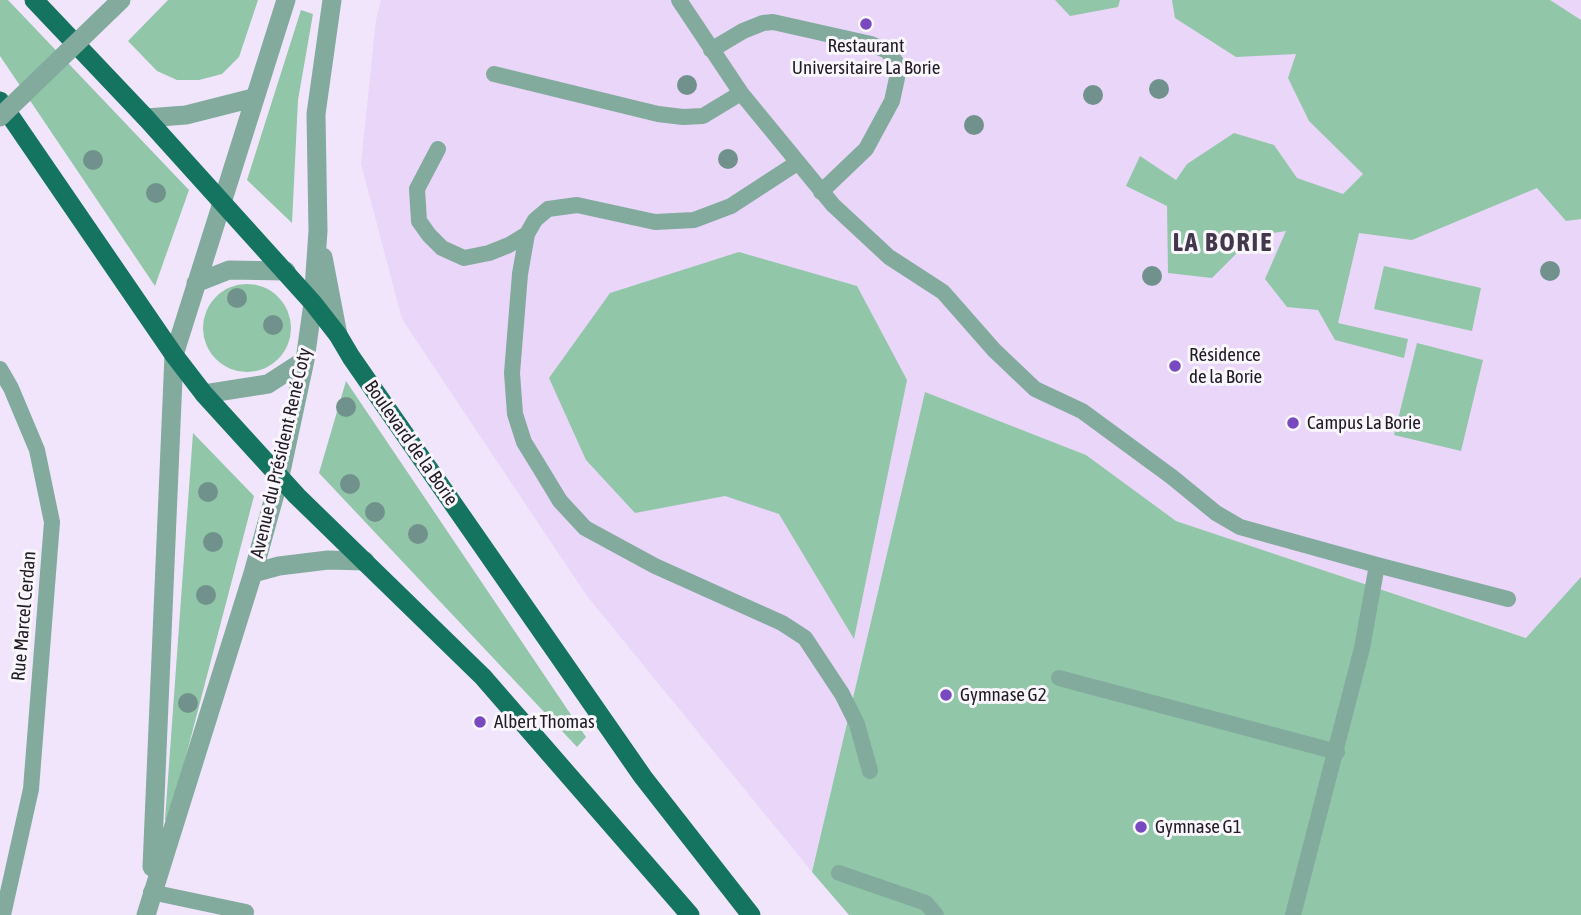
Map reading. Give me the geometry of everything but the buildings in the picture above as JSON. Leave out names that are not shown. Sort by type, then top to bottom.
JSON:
[{"type":"main road","name":"Boulevard de la Borie","points":[[34,0],[146,118],[313,303],[338,335],[643,777],[751,915]]},
{"type":"main road","points":[[47,0],[94,65]]},
{"type":"main road","points":[[0,100],[174,355],[204,394],[297,496],[483,677],[690,915]]},
{"type":"street","points":[[0,117],[121,0]]},
{"type":"street","name":"Avenue du Président René Coty","points":[[151,892],[174,355],[286,0]]},
{"type":"street","name":"Avenue du Président René Coty","points":[[146,915],[253,573],[263,529],[280,476],[305,360],[313,303],[318,231],[316,114],[332,0]]},
{"type":"street","points":[[146,118],[186,115],[253,98]]},
{"type":"street","points":[[318,231],[338,335]]},
{"type":"street","points":[[196,284],[229,270],[286,271]]},
{"type":"street","points":[[204,394],[268,384],[305,360]]},
{"type":"street","points":[[253,573],[279,566],[328,560],[365,561]]},
{"type":"lane","points":[[679,0],[741,93],[821,192],[849,222],[889,257],[943,292],[1002,358],[1035,389],[1082,411],[1216,513],[1240,527],[1508,599]]},
{"type":"lane","points":[[711,50],[743,31],[773,22],[871,44],[887,51],[896,62],[897,78],[891,101],[866,149],[821,192]]},
{"type":"lane","points":[[494,74],[658,114],[683,117],[703,116],[741,93]]},
{"type":"lane","points":[[438,149],[417,189],[419,221],[442,248],[464,258],[489,253],[527,234]]},
{"type":"lane","points":[[797,163],[731,206],[694,220],[655,222],[577,205],[548,209],[535,220],[527,234],[514,333],[512,373],[515,414],[524,442],[560,501],[585,528],[655,566],[782,623],[805,638],[842,695],[857,724],[870,771]]},
{"type":"lane","name":"Rue Marcel Cerdan","points":[[0,369],[11,388],[37,450],[52,522],[31,789],[4,915]]},
{"type":"lane","points":[[1293,915],[1362,648],[1377,565]]},
{"type":"lane","points":[[1059,678],[1337,752]]},
{"type":"lane","points":[[839,873],[926,903],[936,915]]},
{"type":"lane","points":[[151,892],[246,912]]},
{"type":"shaded area","name":"Campus La Borie","points":[[381,0],[1581,0],[1581,577],[1527,638],[1176,521],[1086,455],[925,392],[812,872],[587,596],[402,319],[361,164],[376,20]]},
{"type":"green space","points":[[0,0],[8,0],[189,190],[155,286],[0,56]]},
{"type":"green space","points":[[168,0],[258,0],[239,57],[222,74],[199,80],[177,80],[157,71],[128,41]]},
{"type":"green space","points":[[1055,0],[1120,0],[1118,7],[1070,16]]},
{"type":"green space","points":[[1172,0],[1550,0],[1581,20],[1581,219],[1566,221],[1537,188],[1412,240],[1359,233],[1338,323],[1408,339],[1404,358],[1335,340],[1318,310],[1287,307],[1265,279],[1286,231],[1254,236],[1212,278],[1168,273],[1167,206],[1126,186],[1140,156],[1176,180],[1187,164],[1234,133],[1274,145],[1297,178],[1343,194],[1363,174],[1309,121],[1288,78],[1296,54],[1236,57],[1175,18]]},
{"type":"green space","points":[[301,10],[313,14],[298,100],[292,223],[247,180]]},
{"type":"green space","points":[[739,252],[857,286],[907,380],[854,639],[779,514],[725,496],[635,513],[586,460],[549,378],[610,293]]},
{"type":"green space","points":[[1384,266],[1481,288],[1472,331],[1374,309]]},
{"type":"green space","points":[[238,284],[256,284],[272,291],[284,303],[291,319],[291,337],[284,353],[272,365],[256,372],[238,372],[222,365],[210,353],[203,337],[203,319],[210,303],[222,291]]},
{"type":"green space","points":[[1417,343],[1483,360],[1461,451],[1394,435]]},
{"type":"green space","points":[[346,381],[586,737],[577,747],[319,473]]},
{"type":"green space","points":[[925,392],[1086,455],[1176,521],[1526,638],[1581,577],[1581,915],[849,915],[812,872]]},
{"type":"green space","points":[[193,433],[254,496],[169,821],[165,820]]},
{"type":"place","name":"Restaurant Universitaire La Borie","points":[[866,24]]},
{"type":"place","name":"Résidence de la Borie","points":[[1175,366]]},
{"type":"place","name":"Campus La Borie","points":[[1293,423]]},
{"type":"place","name":"Gymnase G2","points":[[946,695]]},
{"type":"place","name":"Albert Thomas","points":[[480,722]]},
{"type":"place","name":"Gymnase G1","points":[[1141,827]]},
{"type":"district","name":"LA BORIE","points":[[1223,243]]}]
